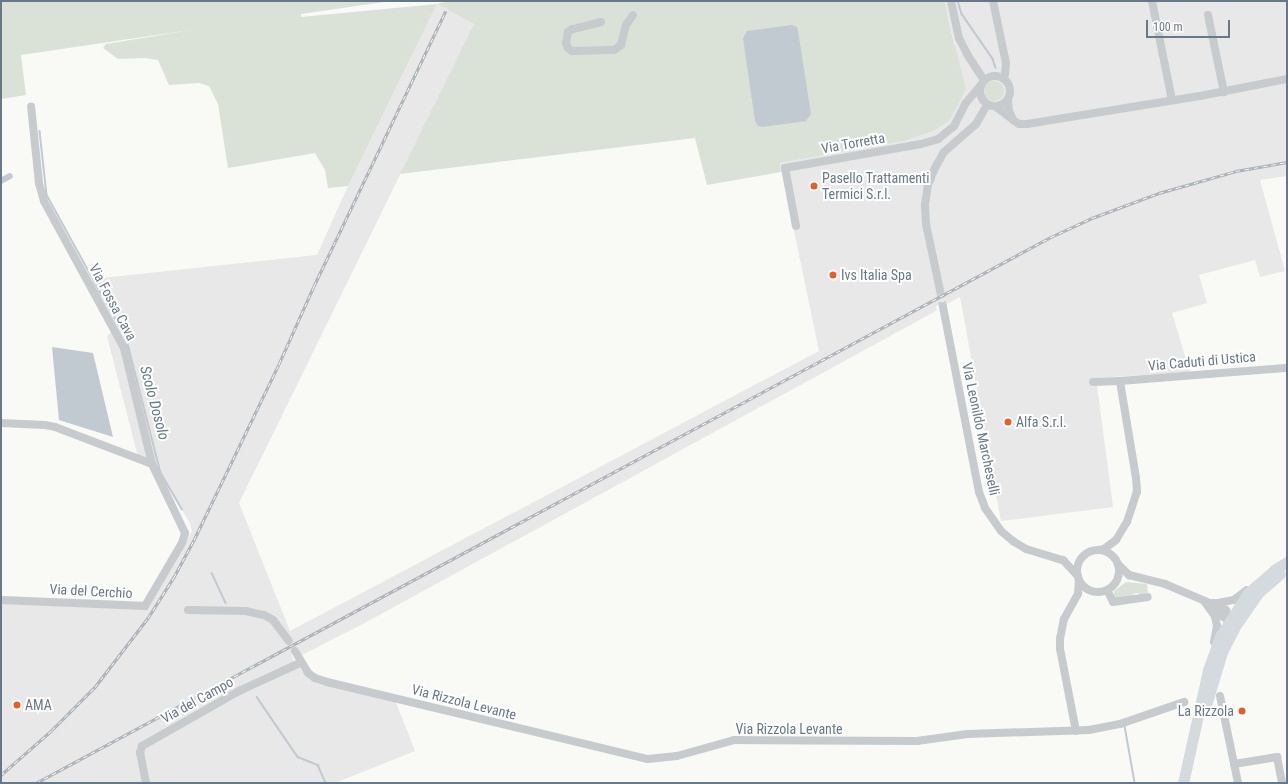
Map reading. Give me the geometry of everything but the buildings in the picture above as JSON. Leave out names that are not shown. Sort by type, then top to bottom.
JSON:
[{"type":"main road","points":[[1183,783],[1222,652],[1242,600],[1259,582],[1287,561]]},
{"type":"main road","points":[[1188,764],[1205,681],[1214,649],[1233,621],[1258,593],[1287,570]]},
{"type":"street","points":[[951,1],[959,38],[982,83],[979,93],[988,104],[1019,124],[1027,124],[1224,92],[1287,79]]},
{"type":"street","points":[[993,1],[1006,63],[1005,74],[1002,78]]},
{"type":"street","points":[[1152,1],[1172,100]]},
{"type":"street","points":[[601,22],[572,29],[568,32],[566,43],[568,48],[572,51],[614,50],[621,45],[626,25],[633,15]]},
{"type":"street","points":[[1208,15],[1224,92]]},
{"type":"street","points":[[982,83],[995,76],[1002,78],[1010,88],[1008,100],[1009,110],[1013,120]]},
{"type":"street","name":"Via Torretta","points":[[796,226],[785,168],[921,144],[938,139],[954,126],[966,104],[982,83]]},
{"type":"street","points":[[966,104],[973,100],[988,104],[1002,105],[1008,100]]},
{"type":"street","points":[[940,290],[926,224],[925,204],[928,185],[944,152],[952,143],[976,124],[988,104]]},
{"type":"street","name":"Via Fossa Cava","points":[[31,106],[41,194],[124,348],[152,464],[185,533]]},
{"type":"street","name":"Via Leonildo Marcheselli","points":[[943,307],[979,492],[985,508],[1001,532],[1026,549],[1062,560],[1081,557],[1086,554]]},
{"type":"street","name":"Via Caduti di Ustica","points":[[1093,382],[1287,368]]},
{"type":"street","points":[[1076,730],[1060,649],[1064,620],[1075,599],[1079,587],[1078,566],[1086,554],[1104,549],[1116,540],[1127,522],[1137,492],[1120,381]]},
{"type":"street","points":[[1,423],[45,425],[55,427],[152,464]]},
{"type":"street","name":"Via del Cerchio","points":[[1,600],[145,606],[182,543],[185,533]]},
{"type":"street","points":[[1114,585],[1118,577],[1117,561],[1114,552],[1116,540]]},
{"type":"street","points":[[1099,550],[1107,552],[1117,561],[1125,572],[1137,578],[1165,584],[1208,604],[1225,618],[1233,621]]},
{"type":"street","name":"Via Leonildo Marcheselli","points":[[1062,560],[1079,578]]},
{"type":"street","points":[[1208,604],[1218,604],[1234,600],[1275,565],[1287,561]]},
{"type":"street","points":[[1079,578],[1085,587],[1092,591]]},
{"type":"street","points":[[1075,599],[1092,591],[1107,590],[1114,585],[1137,578]]},
{"type":"street","points":[[1107,590],[1113,602],[1148,596]]},
{"type":"street","points":[[1205,681],[1204,672],[1216,637],[1217,626],[1208,604]]},
{"type":"street","points":[[188,610],[246,611],[264,615],[274,620],[289,641]]},
{"type":"street","name":"Via Rizzola Levante","points":[[294,651],[300,663],[308,673],[315,678],[328,682],[648,759],[677,756],[734,740],[916,742],[968,734],[1076,730],[1110,727],[1184,702]]},
{"type":"street","name":"Via del Campo","points":[[146,783],[140,753],[142,746],[239,691],[300,663]]},
{"type":"street","points":[[1220,696],[1238,783]]},
{"type":"street","points":[[1234,764],[1277,757],[1282,783]]},
{"type":"shaded area","points":[[1,1],[391,1],[301,14],[301,17],[437,4],[348,186],[328,188],[325,170],[315,153],[228,168],[218,104],[209,86],[199,83],[169,85],[158,60],[145,58],[118,59],[103,48],[106,44],[197,29],[21,55],[26,95],[1,99]]},
{"type":"shaded area","points":[[448,1],[945,1],[949,23],[966,89],[949,121],[934,131],[904,141],[780,163],[781,172],[707,185],[695,138],[400,174],[474,24],[437,4]]},
{"type":"shaded area","points":[[945,1],[1287,1],[1287,176],[1260,180],[1285,271],[1260,277],[1255,260],[1199,275],[1207,303],[1172,313],[1190,372],[1096,378],[1113,507],[1001,521],[960,297],[947,304],[946,301],[936,306],[937,310],[934,312],[372,619],[300,656],[298,650],[291,654],[293,659],[307,677],[395,700],[415,751],[335,783],[1,783],[1,596],[151,602],[192,531],[190,523],[159,473],[138,457],[107,336],[117,327],[92,283],[102,278],[317,255],[348,186],[437,4],[474,24],[239,503],[290,631],[819,351],[780,163],[904,141],[934,131],[949,121],[955,108],[955,44]]},
{"type":"shaded area","points":[[792,25],[797,27],[798,31],[811,114],[806,121],[762,127],[758,126],[755,121],[743,38],[747,31]]},
{"type":"shaded area","points":[[994,81],[1001,84],[1004,91],[1001,98],[994,101],[987,98],[984,91],[987,84]]},
{"type":"shaded area","points":[[52,347],[93,353],[113,437],[59,420]]},
{"type":"shaded area","points":[[1126,582],[1147,584],[1148,593],[1140,595],[1138,593],[1133,594],[1132,597],[1117,599],[1114,597],[1114,591]]},
{"type":"waterway","points":[[958,1],[962,14],[993,59],[996,68]]},
{"type":"waterway","name":"Scolo Dosolo","points":[[40,131],[47,195],[102,295]]},
{"type":"waterway","points":[[1,181],[10,176]]},
{"type":"waterway","name":"Scolo Dosolo","points":[[106,301],[127,340],[161,473],[182,509]]},
{"type":"waterway","name":"Scolo Dosolo","points":[[212,573],[226,603]]},
{"type":"waterway","name":"Scolo Dosolo","points":[[257,697],[298,757],[318,765],[326,783]]},
{"type":"waterway","points":[[1125,726],[1135,783]]},
{"type":"tunnel","points":[[940,290],[943,307]]},
{"type":"railway","points":[[1,775],[52,730],[95,687],[148,618],[174,577],[194,540],[279,364],[314,286],[446,11]]},
{"type":"railway","points":[[36,783],[1051,237],[1092,218],[1159,193],[1236,171],[1287,162]]},
{"type":"place","name":"Pasello Trattamenti Termici S.r.l.","points":[[814,186]]},
{"type":"place","name":"Ivs Italia Spa","points":[[833,275]]},
{"type":"place","name":"Alfa S.r.l.","points":[[1008,422]]},
{"type":"place","name":"AMA","points":[[17,705]]},
{"type":"place","name":"La Rizzola","points":[[1242,711]]}]
